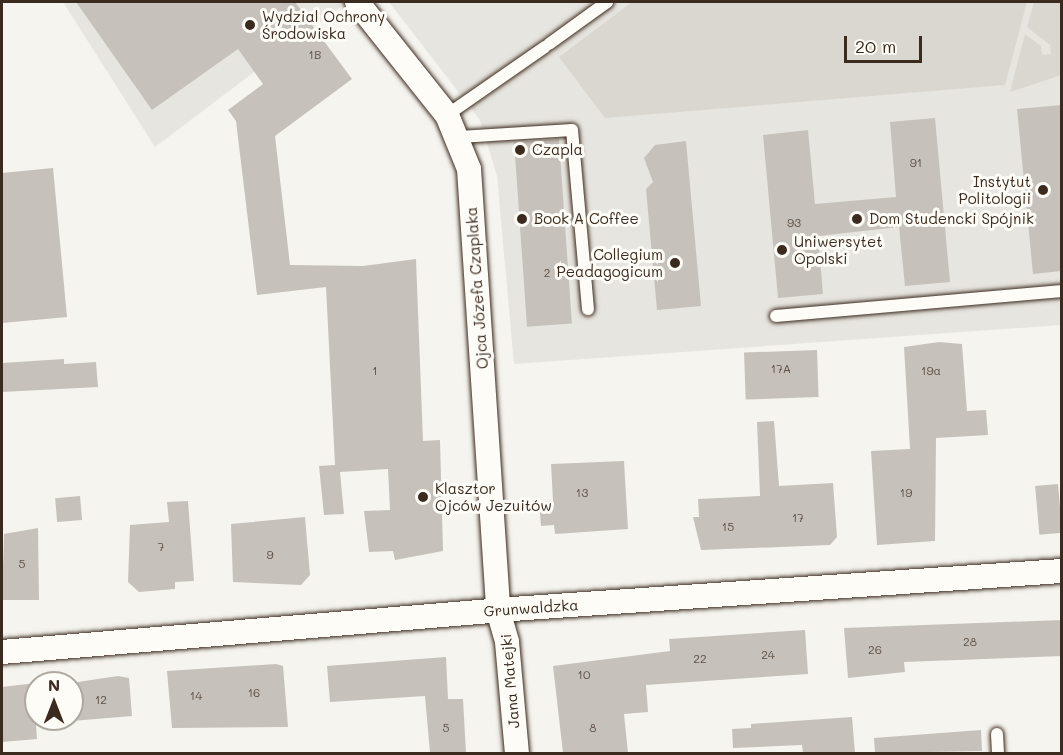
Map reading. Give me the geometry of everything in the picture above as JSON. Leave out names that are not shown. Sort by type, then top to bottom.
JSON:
[{"type":"street","name":"Ojca Józefa Czaplaka","points":[[363,4],[447,116],[459,136],[470,179],[498,610]]},
{"type":"street","name":"Grunwaldzka","points":[[2,652],[498,610],[1062,571]]},
{"type":"street","name":"Jana Matejki","points":[[498,610],[507,642],[517,753]]},
{"type":"lane","points":[[447,116],[607,2]]},
{"type":"lane","points":[[459,136],[572,130],[588,309]]},
{"type":"lane","points":[[776,316],[1062,291]]},
{"type":"lane","points":[[997,734],[998,753]]},
{"type":"shaded area","points":[[63,2],[347,2],[155,147]]},
{"type":"shaded area","name":"Uniwersytet Opolski","points":[[389,2],[1061,2],[1061,325],[514,364],[497,176],[480,120]]},
{"type":"shaded area","points":[[632,2],[1027,2],[1005,85],[605,118],[559,57]]},
{"type":"shaded area","points":[[1034,2],[1061,2],[1061,75],[1010,92],[1025,34],[1041,46],[1042,55],[1051,54],[1050,45],[1027,27]]},
{"type":"building","points":[[76,2],[295,2],[352,79],[275,136],[290,265],[363,266],[416,259],[423,441],[440,440],[443,551],[395,560],[393,551],[369,552],[364,511],[390,510],[388,469],[340,472],[344,514],[324,515],[319,466],[335,465],[326,287],[257,295],[236,121],[228,110],[263,84],[238,49],[152,110]]},
{"type":"building","name":"Instytut Politologii","points":[[1062,105],[1062,271],[1033,274],[1017,109]]},
{"type":"building","points":[[935,118],[950,282],[905,286],[899,227],[818,236],[823,294],[778,298],[763,135],[808,130],[815,204],[896,197],[890,122]]},
{"type":"building","points":[[559,139],[572,324],[527,327],[514,142]]},
{"type":"building","name":"Collegium Peadagogicum","points":[[686,141],[701,306],[657,310],[646,189],[653,182],[644,158],[655,145]]},
{"type":"building","points":[[53,168],[67,317],[2,323],[2,173]]},
{"type":"building","points":[[939,342],[962,344],[967,411],[986,410],[988,435],[936,438],[935,541],[877,545],[871,451],[910,449],[904,347]]},
{"type":"building","points":[[817,350],[819,397],[746,400],[744,353]]},
{"type":"building","points":[[64,359],[64,364],[96,362],[98,387],[2,392],[2,363]]},
{"type":"building","points":[[774,421],[779,486],[833,483],[837,537],[830,545],[701,550],[693,517],[699,517],[698,499],[760,496],[757,422]]},
{"type":"building","points":[[624,461],[628,529],[555,534],[554,525],[541,526],[539,502],[553,501],[551,464]]},
{"type":"building","points":[[1058,484],[1062,533],[1039,535],[1035,486]]},
{"type":"building","points":[[80,496],[82,520],[57,522],[55,498]]},
{"type":"building","points":[[188,501],[194,581],[175,582],[175,589],[139,592],[128,582],[130,525],[169,522],[167,502]]},
{"type":"building","points":[[305,517],[310,575],[301,585],[233,582],[231,524]]},
{"type":"building","points":[[38,528],[39,600],[2,600],[4,534]]},
{"type":"building","points":[[1062,620],[1062,656],[904,662],[905,672],[848,678],[844,628]]},
{"type":"building","points":[[805,630],[808,674],[646,685],[648,712],[624,714],[628,753],[563,753],[553,666],[670,651],[669,639]]},
{"type":"building","points":[[446,657],[448,699],[463,699],[466,753],[430,753],[425,696],[330,702],[327,666]]},
{"type":"building","points":[[276,664],[283,666],[288,727],[172,728],[167,671]]},
{"type":"building","points":[[118,676],[129,678],[132,716],[84,720],[84,681]]},
{"type":"building","points":[[24,684],[24,731],[36,731],[37,739],[2,742],[2,687]]},
{"type":"building","points":[[852,717],[855,753],[803,753],[802,745],[733,748],[732,729],[751,728],[751,724]]},
{"type":"building","points":[[981,730],[982,751],[875,753],[874,738]]},
{"type":"place","name":"Wydzial Ochrony Środowiska","points":[[250,25]]},
{"type":"place","name":"Czapla","points":[[520,150]]},
{"type":"place","name":"Instytut Politologii","points":[[1043,190]]},
{"type":"place","name":"Book A Coffee","points":[[522,219]]},
{"type":"place","name":"Dom Studencki Spójnik","points":[[857,219]]},
{"type":"place","name":"Uniwersytet Opolski","points":[[782,250]]},
{"type":"place","name":"Collegium Peadagogicum","points":[[675,263]]},
{"type":"place","name":"Klasztor Ojców Jezuitów","points":[[423,497]]}]
